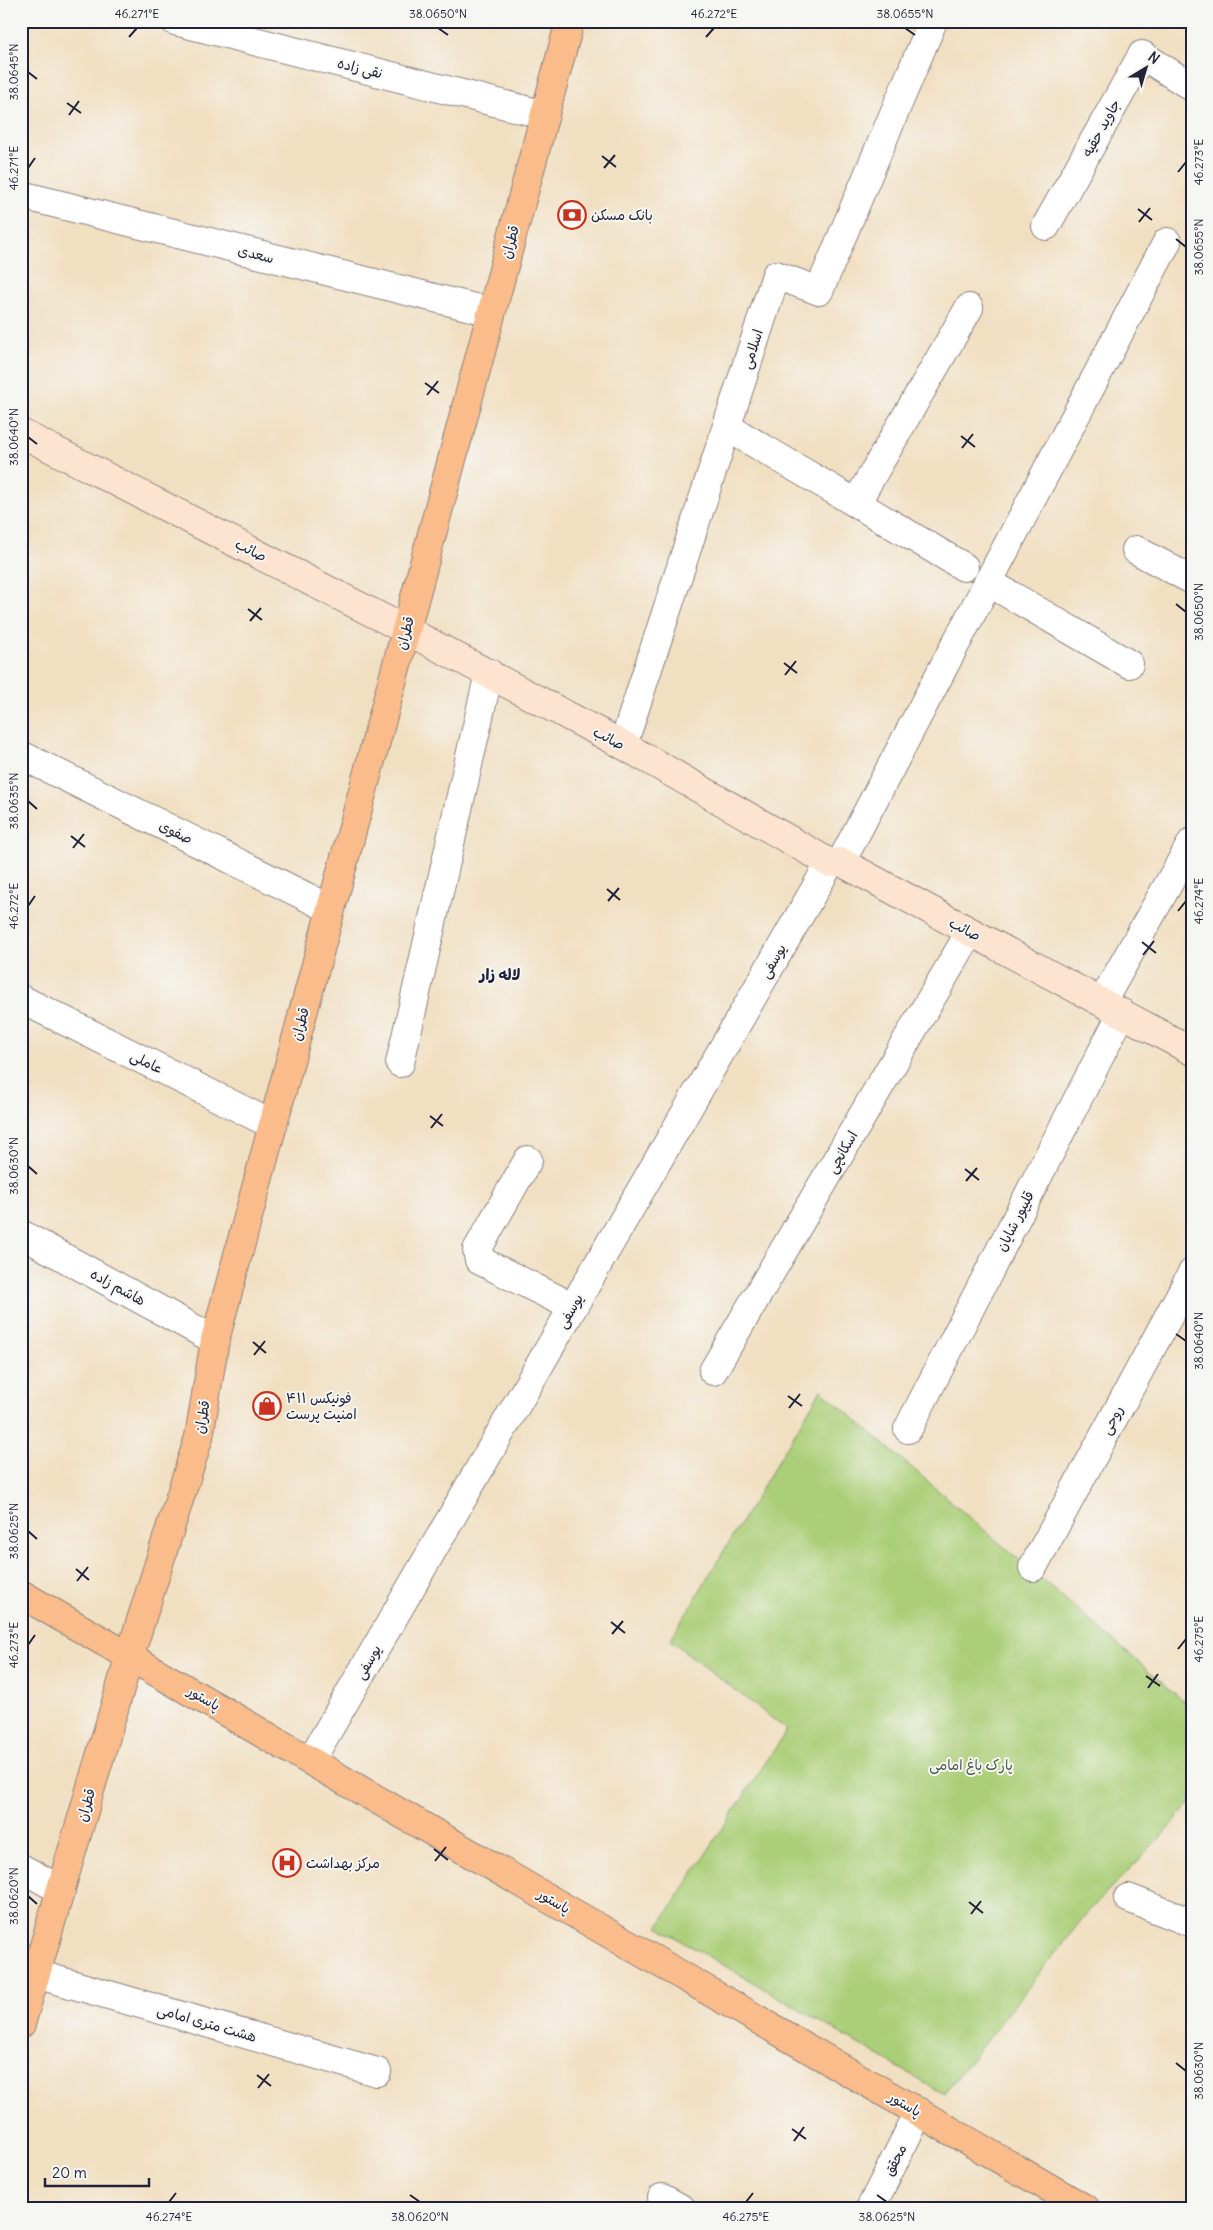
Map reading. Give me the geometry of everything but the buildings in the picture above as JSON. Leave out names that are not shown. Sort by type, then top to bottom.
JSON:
[{"type":"main road","name":"قطران","points":[[21,2024],[130,1655],[199,1437],[215,1340],[570,21]]},
{"type":"main road","name":"صائب","points":[[23,439],[406,630],[623,746],[835,863],[970,932],[1192,1051]]},
{"type":"main road","name":"پاستور","points":[[21,1594],[312,1760],[1086,2209]]},
{"type":"street","name":"نقی زاده","points":[[175,21],[545,115]]},
{"type":"street","name":"اسلامی","points":[[623,746],[776,276],[819,292],[933,21]]},
{"type":"street","name":"جاوید حقیه","points":[[1046,226],[1142,55],[1192,87]]},
{"type":"street","name":"سعدی","points":[[21,195],[492,312]]},
{"type":"street","name":"یوسفی","points":[[312,1760],[573,1307],[835,863],[988,582],[1167,242]]},
{"type":"street","points":[[856,503],[969,308]]},
{"type":"street","points":[[727,427],[964,567]]},
{"type":"street","points":[[1136,550],[1192,580]]},
{"type":"street","points":[[988,582],[1129,664]]},
{"type":"street","points":[[400,1064],[488,674]]},
{"type":"street","name":"صفوی","points":[[21,755],[331,909]]},
{"type":"street","name":"قلیپور شایان","points":[[908,1429],[1192,842]]},
{"type":"street","name":"اسکانچی","points":[[713,1371],[970,932]]},
{"type":"street","name":"عاملی","points":[[21,999],[273,1124]]},
{"type":"street","points":[[528,1160],[477,1250],[479,1260],[573,1307]]},
{"type":"street","name":"هاشم زاده","points":[[21,1234],[215,1340]]},
{"type":"street","name":"روحی","points":[[1033,1567],[1192,1273]]},
{"type":"street","points":[[21,1868],[61,1890]]},
{"type":"street","points":[[1128,1898],[1192,1923]]},
{"type":"street","name":"هشت متری امامی","points":[[36,1974],[378,2072]]},
{"type":"street","name":"محقق","points":[[870,2209],[920,2112]]},
{"type":"green space","name":"پارک باغ امامی","points":[[821,1390],[1192,1708],[1192,1801],[1160,1838],[1087,1913],[944,2094],[658,1927],[787,1730],[670,1640]]},
{"type":"place","name":"بانک مسکن","points":[[572,215]]},
{"type":"place","name":"فونیکس ۴۱۱ امنیت پرست","points":[[267,1406]]},
{"type":"place","name":"مرکز بهداشت","points":[[287,1863]]},
{"type":"district","name":"لاله زار","points":[[500,975]]}]
